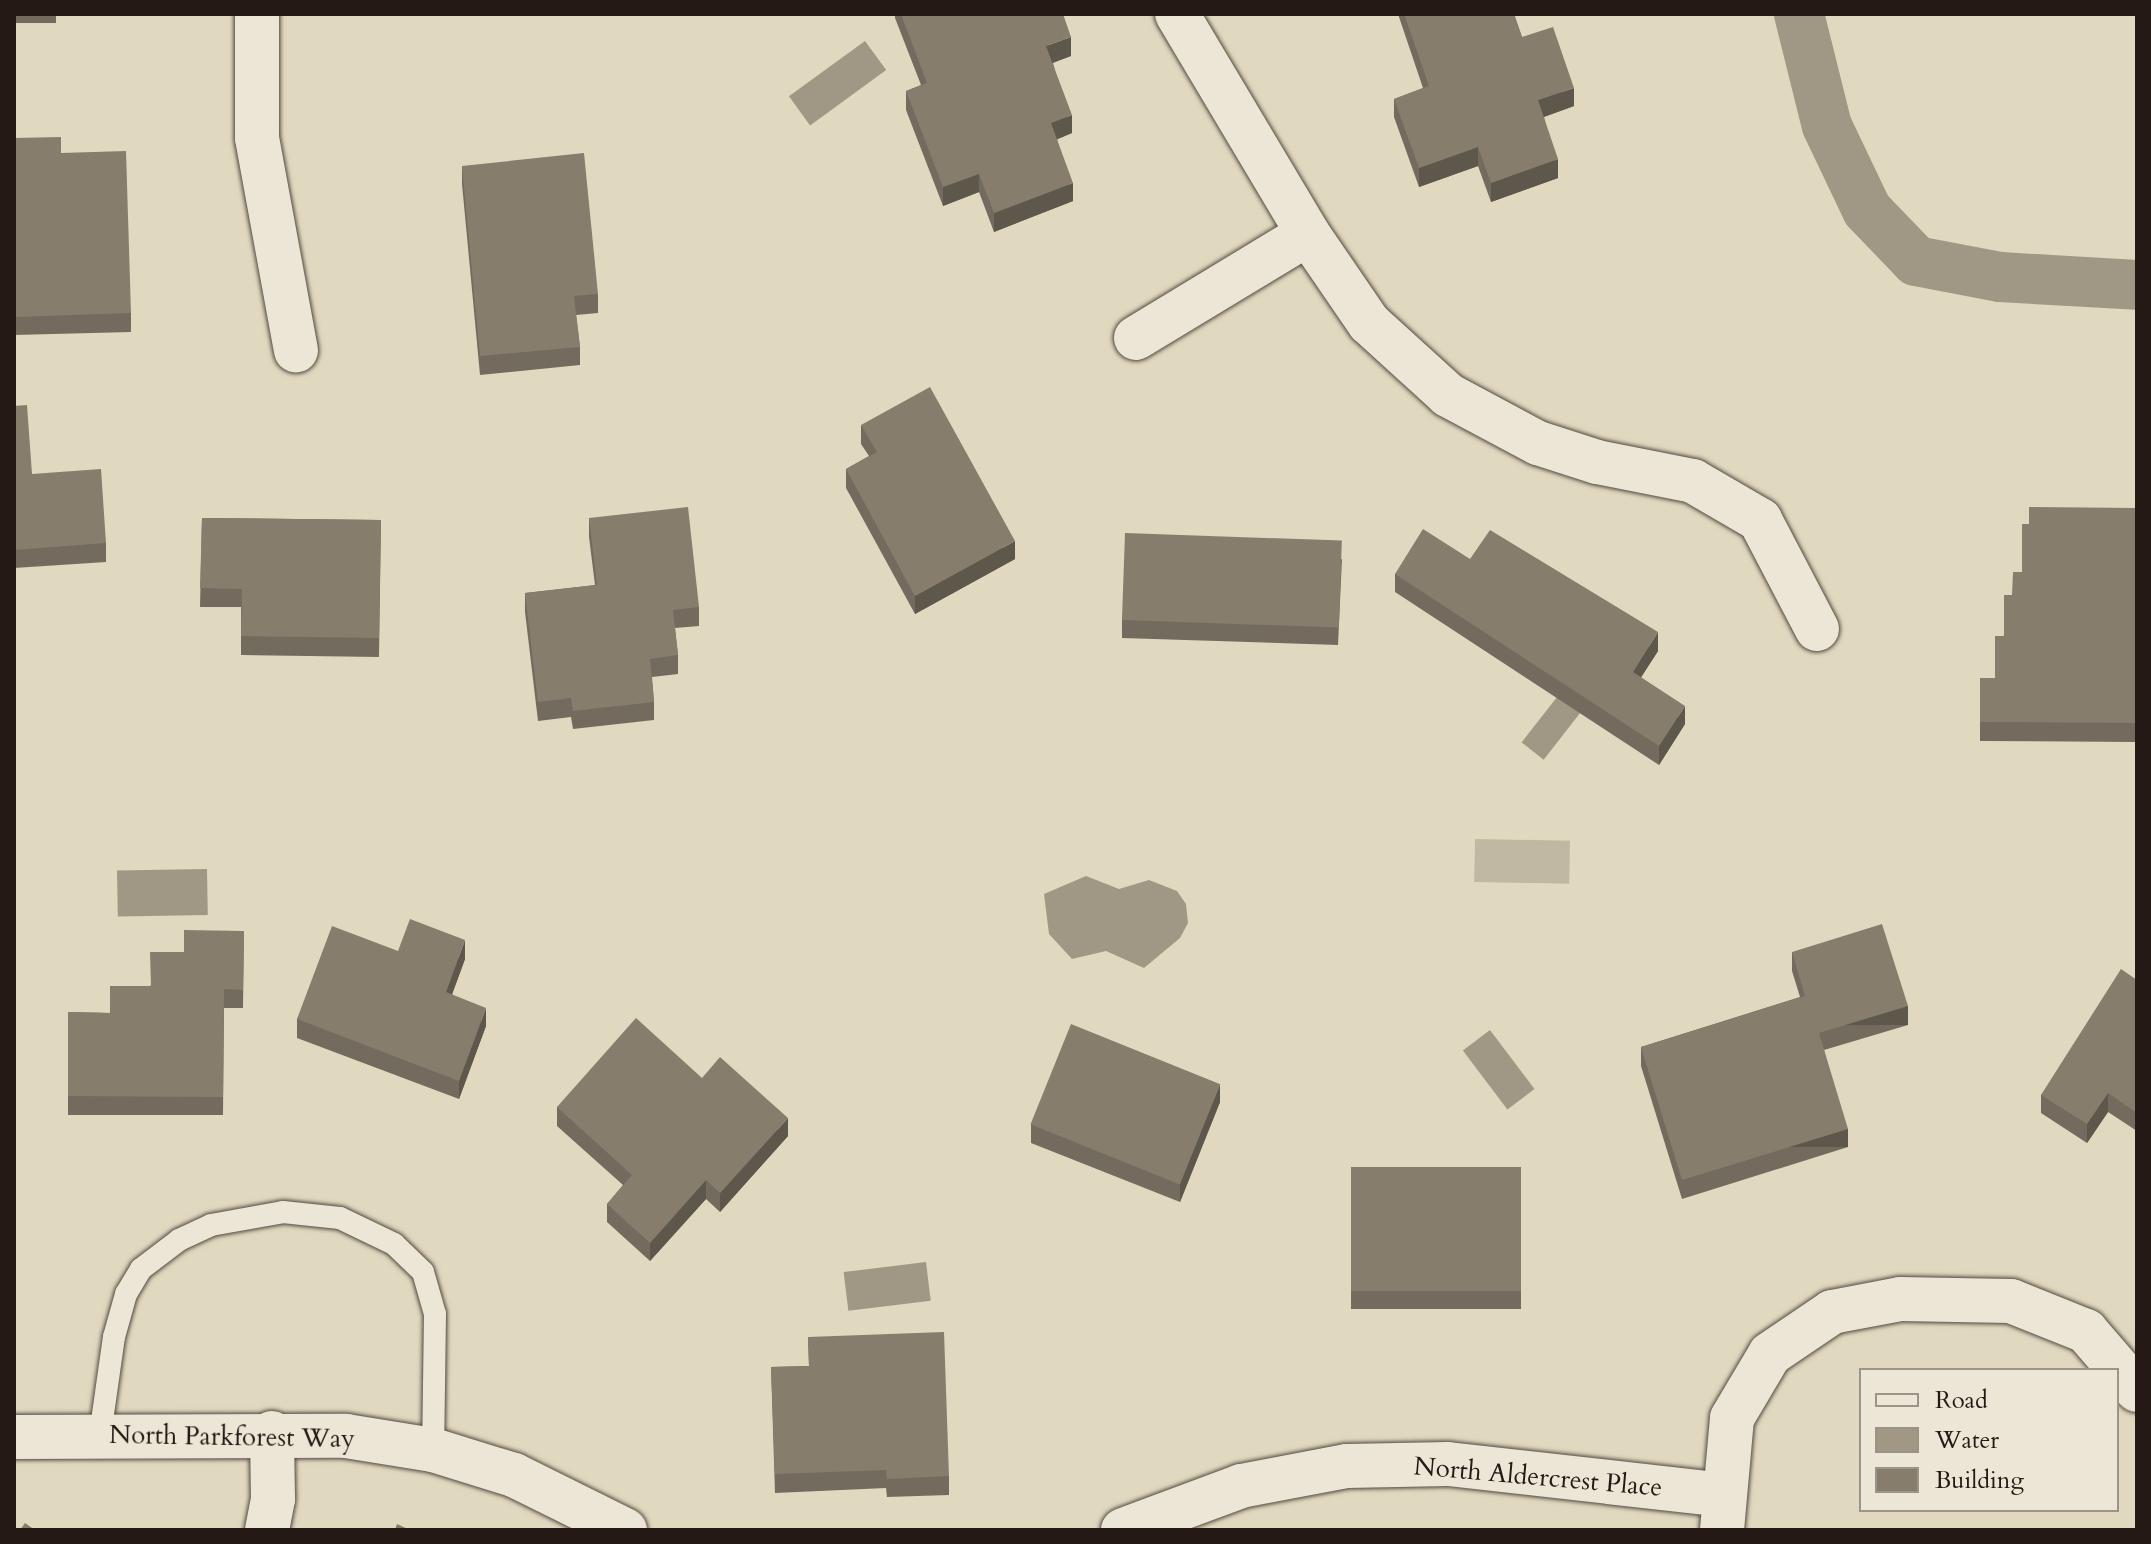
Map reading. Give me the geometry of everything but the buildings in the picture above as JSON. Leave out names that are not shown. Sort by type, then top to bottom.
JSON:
[{"type":"street","points":[[257,14],[257,138],[296,350]]},
{"type":"street","points":[[1177,14],[1308,234],[1369,323],[1448,395],[1538,443],[1597,462],[1693,481],[1760,520],[1817,629]]},
{"type":"street","points":[[1136,338],[1308,234]]},
{"type":"street","name":"North Aldercrest Place","points":[[1123,1530],[1241,1486],[1347,1466],[1448,1464],[1722,1512],[1732,1418],[1770,1354],[1832,1312],[1900,1299],[2011,1301],[2086,1331],[2118,1368]]},
{"type":"street","name":"North Aldercrest Place","points":[[2119,1369],[2137,1390]]},
{"type":"street","points":[[267,1530],[273,1499],[272,1433]]},
{"type":"street","name":"North Parkforest Way","points":[[14,1437],[272,1433],[346,1436],[433,1450],[514,1475],[625,1530]]},
{"type":"lane","points":[[100,1435],[114,1337],[126,1294],[141,1269],[179,1240],[211,1225],[283,1212],[340,1218],[394,1244],[423,1272],[435,1314],[438,1356],[433,1450]]},
{"type":"shaded area","points":[[1475,839],[1570,841],[1569,884],[1474,882]]},
{"type":"water","points":[[865,41],[886,70],[810,125],[789,96]]},
{"type":"water","points":[[1561,692],[1583,709],[1544,760],[1522,742]]},
{"type":"water","points":[[207,869],[208,915],[118,917],[117,871]]},
{"type":"water","points":[[1086,876],[1119,889],[1149,880],[1177,891],[1186,904],[1188,923],[1180,938],[1144,968],[1106,951],[1072,959],[1049,934],[1044,894]]},
{"type":"water","points":[[1490,1030],[1535,1089],[1507,1110],[1463,1050]]},
{"type":"water","points":[[926,1262],[931,1301],[848,1311],[844,1272]]},
{"type":"waterway","points":[[1799,14],[1827,126],[1867,210],[1916,261],[2000,277],[2137,285]]}]
